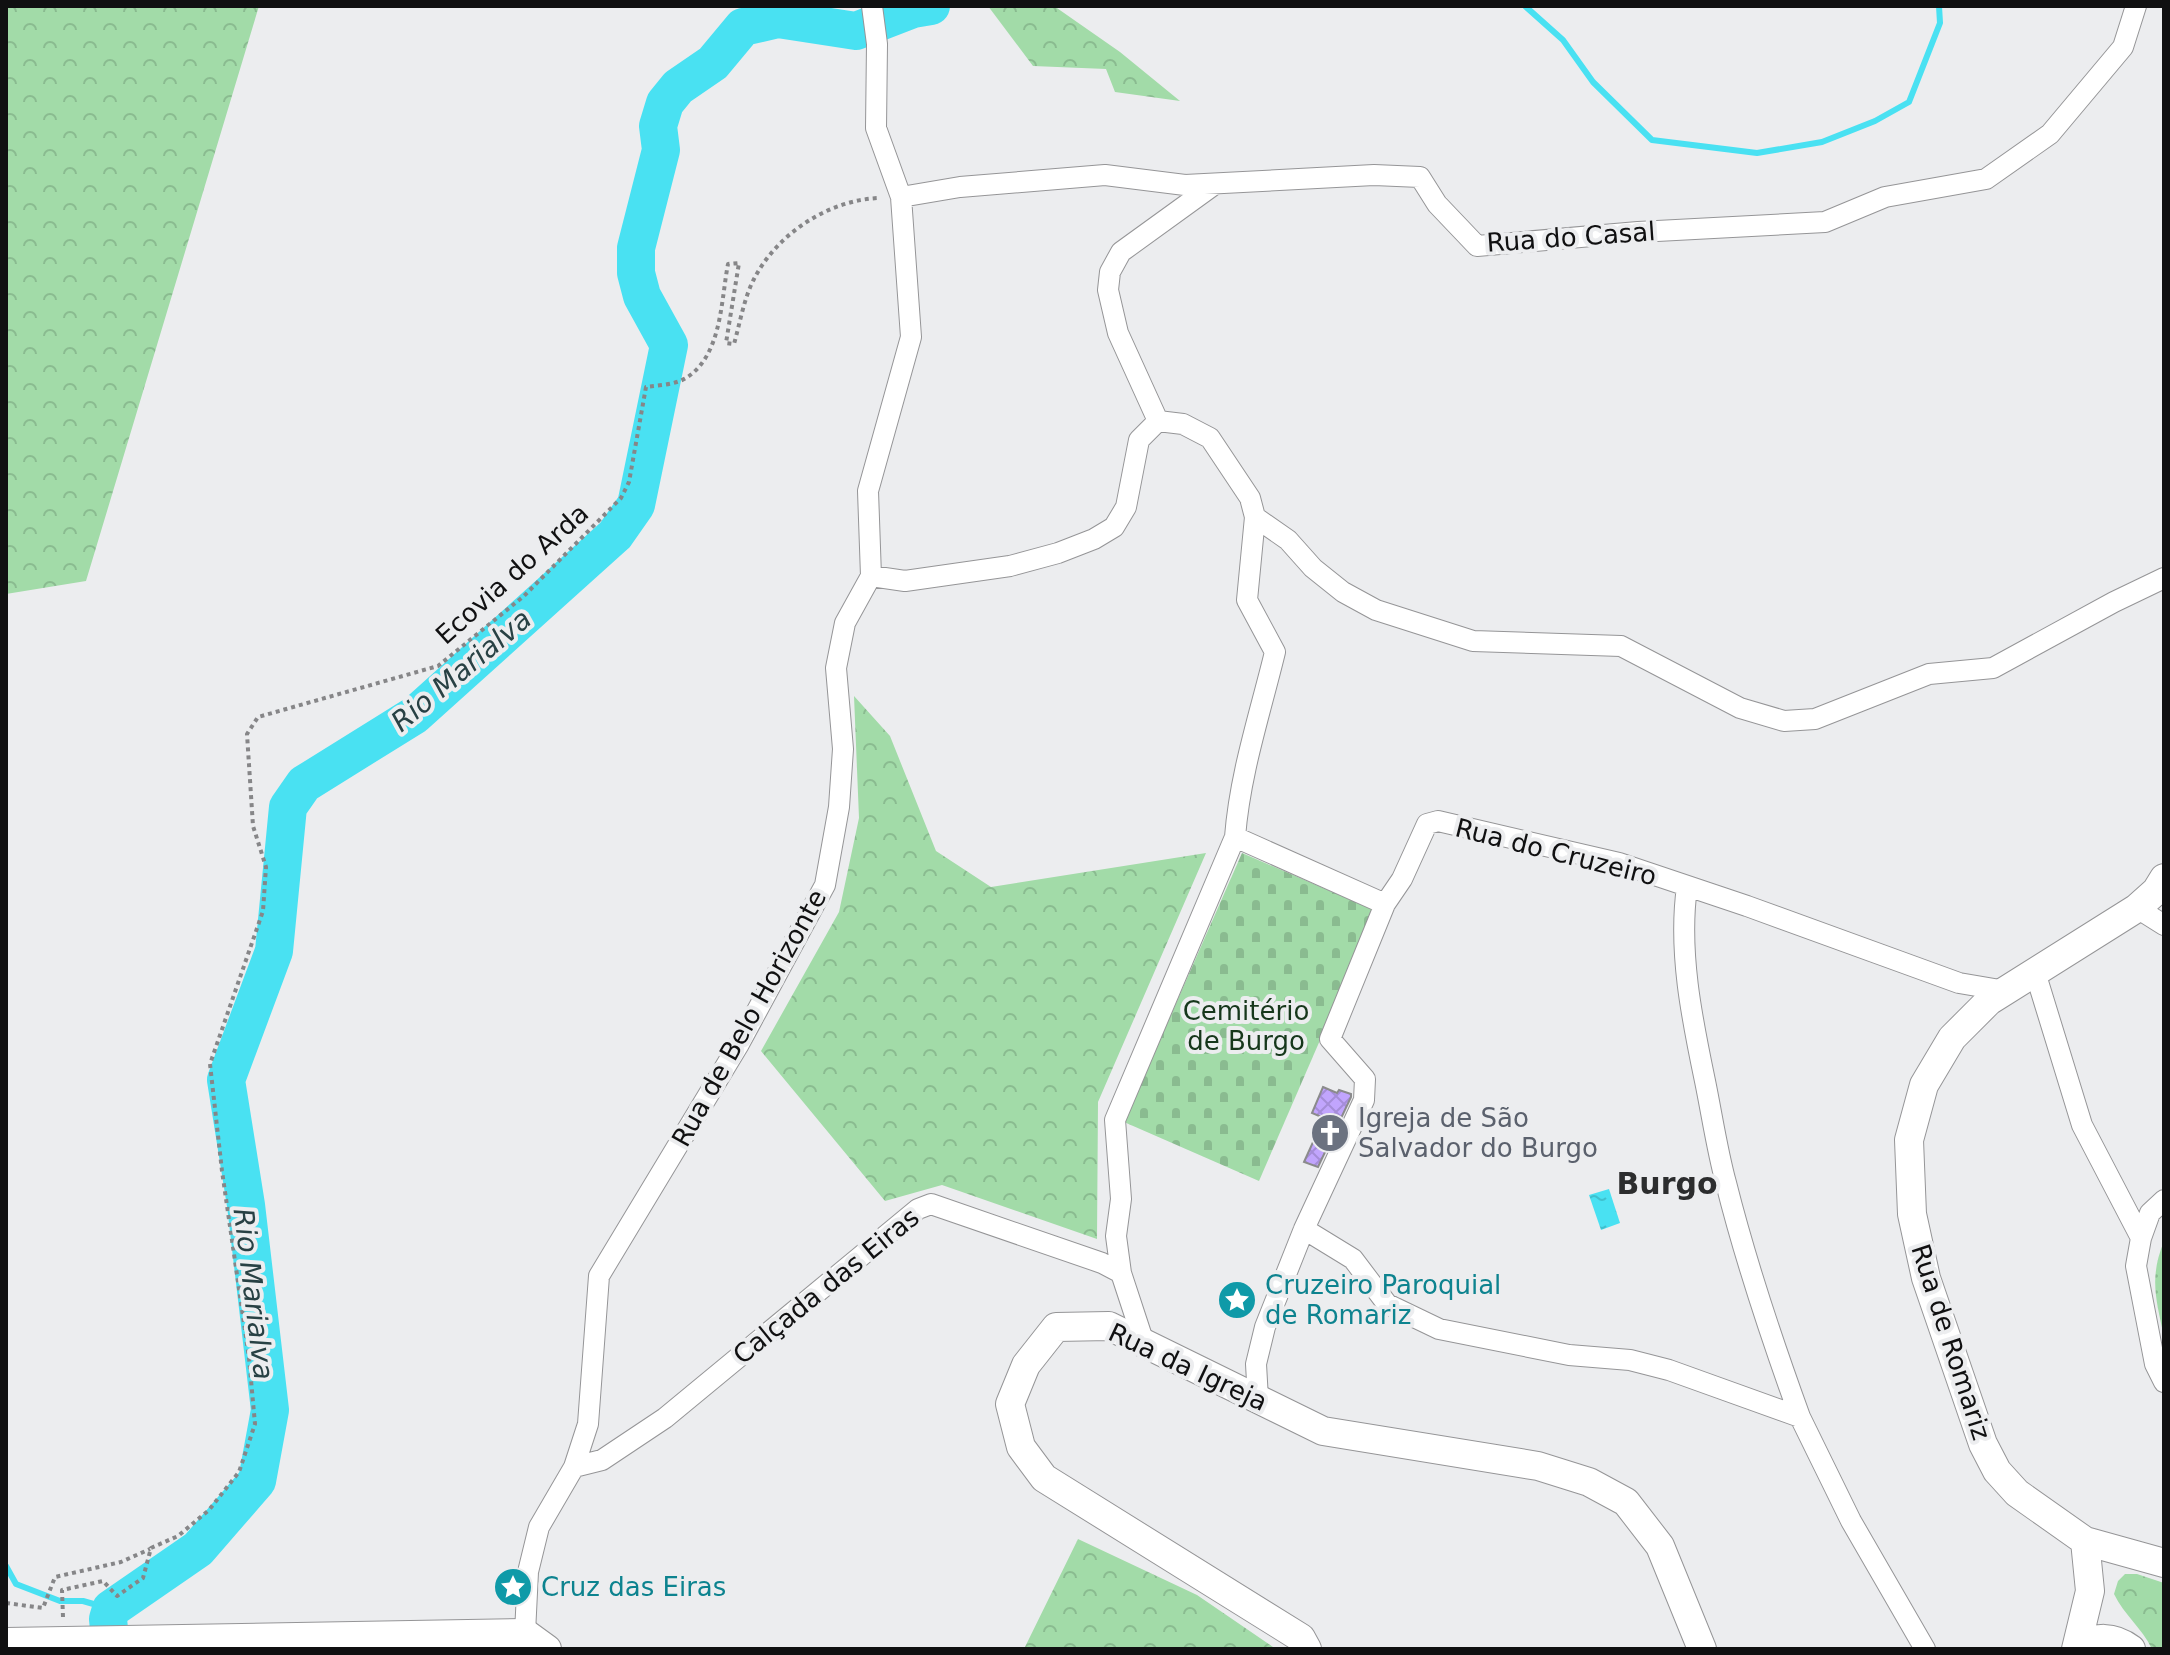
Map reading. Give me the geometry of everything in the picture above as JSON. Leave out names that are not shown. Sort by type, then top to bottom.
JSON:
[{"type":"street","points":[[872,6],[877,44],[876,128],[901,197],[911,337],[868,491],[871,576],[905,581],[1010,566],[1094,539],[1114,527],[1126,507],[1139,440],[1158,421]]},
{"type":"street","name":"Rua do Casal","points":[[901,197],[960,187],[1105,175],[1185,185],[1374,175],[1420,177],[1437,204],[1477,246],[1638,232],[1825,222],[1885,197],[1986,179],[2050,134],[2123,47],[2136,6]]},
{"type":"street","points":[[1158,421],[1118,333],[1108,290],[1110,272],[1121,252],[1215,184]]},
{"type":"street","points":[[1144,1343],[1121,1273],[1116,1236],[1121,1199],[1115,1120],[1235,837],[1238,802],[1250,745],[1275,652],[1247,600],[1255,517],[1250,498],[1210,438],[1183,424],[1158,421]]},
{"type":"street","points":[[1255,517],[1288,540],[1313,568],[1343,592],[1376,610],[1473,641],[1621,646],[1740,708],[1784,721],[1815,719],[1929,674],[1993,668],[2164,578]]},
{"type":"street","name":"Rua de Belo Horizonte","points":[[536,1641],[528,1572],[539,1527],[574,1467],[588,1424],[599,1276],[739,1044],[825,885],[839,807],[843,749],[836,668],[845,623],[871,576]]},
{"type":"street","name":"Rua do Cruzeiro","points":[[1304,1229],[1364,1100],[1365,1079],[1330,1039],[1385,904],[1402,879],[1427,824],[1438,821],[1619,863],[1959,983],[2006,991]]},
{"type":"street","points":[[1235,837],[1385,904]]},
{"type":"street","name":"Rua de Romariz","points":[[2164,878],[2156,891],[2137,908],[1989,1001],[1952,1038],[1924,1085],[1909,1140],[1912,1214],[1926,1278],[1983,1444],[1997,1471],[2017,1493],[2085,1541],[2164,1563]]},
{"type":"street","points":[[1687,887],[1683,913],[1697,1043],[1725,1180],[1744,1253],[1800,1417],[1851,1521],[1925,1649]]},
{"type":"street","points":[[2137,908],[2164,925]]},
{"type":"street","points":[[2035,972],[2082,1125],[2141,1238]]},
{"type":"street","points":[[2164,1200],[2150,1213],[2136,1266],[2155,1364],[2164,1382]]},
{"type":"street","name":"Calçada das Eiras","points":[[574,1467],[602,1460],[665,1418],[918,1209],[931,1204],[1102,1263],[1121,1273]]},
{"type":"street","points":[[1258,1399],[1256,1364],[1265,1327],[1304,1229],[1353,1259],[1387,1304],[1439,1329],[1569,1355],[1630,1360],[1669,1370],[1800,1417]]},
{"type":"street","name":"Rua da Igreja","points":[[1307,1649],[1301,1638],[1044,1478],[1021,1447],[1010,1404],[1026,1365],[1056,1327],[1109,1326],[1323,1431],[1538,1466],[1589,1482],[1626,1502],[1660,1546],[1702,1649]]},
{"type":"street","points":[[2077,1649],[2090,1591],[2085,1541]]},
{"type":"street","points":[[2090,1591],[2124,1645]]},
{"type":"street","points":[[6,1642],[138,1638],[536,1641]]},
{"type":"street","points":[[2077,1649],[2095,1640],[2124,1645]]},
{"type":"path","name":"Ecovia do Arda","points":[[151,1548],[178,1536],[209,1510],[239,1472],[255,1424],[210,1064],[263,911],[266,867],[253,826],[247,734],[258,717],[438,666],[524,596],[621,498],[629,482],[646,387],[674,383],[690,376],[712,349],[728,264],[739,263],[726,343],[734,344],[752,281],[791,232],[848,203],[901,197]]},
{"type":"path","points":[[63,1602],[62,1590],[103,1581],[117,1596],[143,1578],[151,1548]]},
{"type":"path","points":[[6,1603],[43,1608],[55,1577],[121,1562],[151,1548]]},
{"type":"green space","points":[[6,6],[259,6],[86,581],[6,594]]},
{"type":"green space","points":[[988,6],[1054,6],[1120,52],[1180,101],[1115,92],[1106,69],[1033,66]]},
{"type":"green space","points":[[854,696],[890,736],[936,851],[991,887],[1206,853],[1098,1102],[1097,1239],[942,1185],[885,1201],[761,1051],[839,912],[859,818]]},
{"type":"green space","name":"Cemitério de Burgo","points":[[1242,853],[1376,911],[1259,1181],[1124,1122]]},
{"type":"green space","points":[[2164,1241],[2164,1337],[2155,1278]]},
{"type":"green space","points":[[1078,1539],[1197,1595],[1276,1649],[1024,1649]]},
{"type":"green space","points":[[2125,1574],[2137,1574],[2164,1583],[2164,1649],[2152,1649],[2114,1594],[2118,1581]]},
{"type":"water","points":[[1609,1189],[1620,1223],[1601,1230],[1589,1195]]},
{"type":"building","name":"Igreja de São Salvador do Burgo","points":[[1323,1087],[1337,1093],[1339,1090],[1351,1094],[1351,1097],[1318,1167],[1304,1162],[1324,1118],[1312,1113]]},
{"type":"waterway","name":"Rio Marialva","points":[[111,1649],[108,1619],[111,1609],[198,1549],[257,1481],[270,1410],[246,1205],[226,1080],[274,951],[288,807],[304,784],[415,715],[615,535],[636,505],[669,345],[642,296],[636,273],[636,248],[661,150],[658,126],[665,103],[678,87],[713,63],[743,27],[778,19],[856,31],[913,9],[931,6]]},
{"type":"waterway","points":[[1525,6],[1563,40],[1593,82],[1652,140],[1757,153],[1822,142],[1875,121],[1909,102],[1940,23],[1939,6]]},
{"type":"waterway","points":[[6,1566],[16,1584],[60,1601],[83,1601],[111,1609]]},
{"type":"place","name":"Igreja de São Salvador do Burgo","points":[[1330,1133]]},
{"type":"place","name":"Cruzeiro Paroquial de Romariz","points":[[1237,1300]]},
{"type":"place","name":"Cruz das Eiras","points":[[513,1587]]},
{"type":"district","name":"Burgo","points":[[1667,1184]]}]
